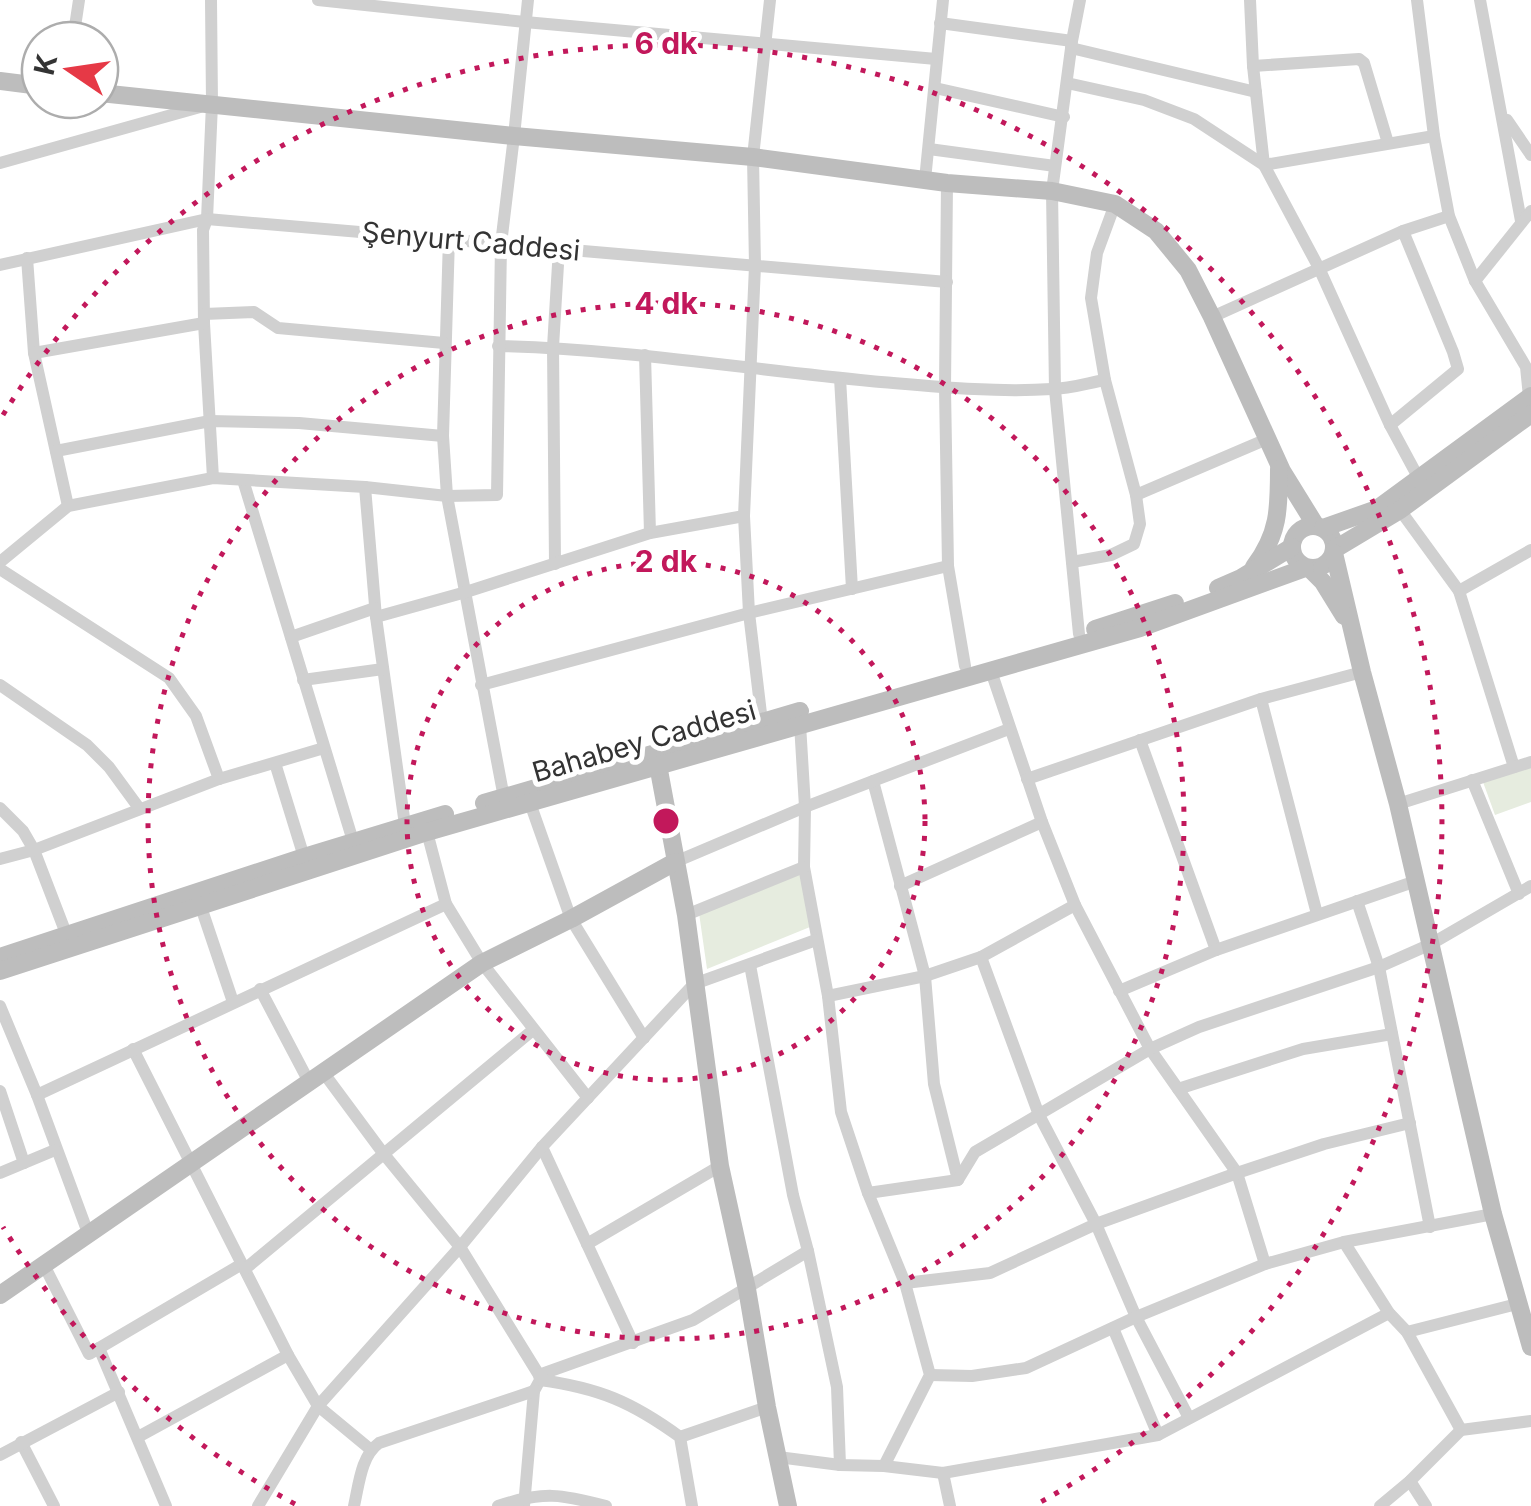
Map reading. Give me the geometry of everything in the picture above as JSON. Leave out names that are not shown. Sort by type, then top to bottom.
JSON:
[{"type":"street","points":[[211,0],[212,104],[207,219],[203,230],[213,478]]},
{"type":"street","points":[[318,0],[936,59]]},
{"type":"street","points":[[219,778],[196,716],[169,678],[0,566],[68,506],[213,478],[447,496],[497,496],[501,244],[528,0]]},
{"type":"street","points":[[762,722],[749,614],[744,516],[755,266],[754,158],[770,0]]},
{"type":"street","points":[[926,180],[943,0]]},
{"type":"street","points":[[1080,0],[1052,192],[1055,390],[1080,634]]},
{"type":"street","points":[[1250,0],[1264,165],[1319,268],[1418,478]]},
{"type":"street","points":[[1417,0],[1448,216],[1475,282],[1526,367]]},
{"type":"street","points":[[1475,282],[1526,216],[1480,0]]},
{"type":"street","points":[[940,23],[1072,44],[1256,92]]},
{"type":"street","points":[[1253,66],[1358,59],[1364,63],[1388,143]]},
{"type":"street","points":[[1067,83],[1144,100],[1194,119],[1264,165],[1434,136]]},
{"type":"street","points":[[934,88],[1064,117]]},
{"type":"street","points":[[120,95],[1052,192],[1115,204],[1156,231],[1188,270],[1280,467],[1320,527],[1332,537],[1493,1214],[1531,1347]]},
{"type":"street","points":[[0,163],[212,104]]},
{"type":"street","points":[[1503,114],[1531,155]]},
{"type":"street","points":[[929,150],[1055,166]]},
{"type":"street","points":[[947,183],[948,566],[965,666]]},
{"type":"street","points":[[1072,562],[1111,555],[1134,544],[1140,524],[1105,380],[1091,298],[1096,254],[1115,204]]},
{"type":"street","points":[[1212,318],[1403,231],[1448,216]]},
{"type":"street","name":"Şenyurt Caddesi","points":[[0,265],[207,219],[947,282]]},
{"type":"street","points":[[1390,425],[1458,370],[1403,231]]},
{"type":"street","points":[[449,238],[443,436],[447,496],[504,798]]},
{"type":"street","points":[[555,564],[553,347],[559,248]]},
{"type":"street","points":[[27,258],[34,353],[68,506]]},
{"type":"street","points":[[34,353],[254,312],[278,328],[444,342]]},
{"type":"street","points":[[498,346],[645,355],[945,388],[1055,390],[1105,380]]},
{"type":"street","points":[[1530,410],[1526,367],[1531,352]]},
{"type":"street","points":[[645,355],[650,533]]},
{"type":"street","points":[[840,378],[852,589]]},
{"type":"street","points":[[1292,543],[1302,528],[1320,527],[1377,509],[1418,478],[1530,410]]},
{"type":"street","points":[[1308,568],[1328,564],[1334,551],[1400,510],[1530,410]]},
{"type":"street","points":[[56,451],[210,421],[299,423],[443,436]]},
{"type":"street","points":[[1136,495],[1267,439]]},
{"type":"street","points":[[1280,467],[1292,509],[1295,559],[1322,582],[1352,630]]},
{"type":"street","points":[[1241,578],[1256,565],[1273,535],[1278,519],[1280,467]]},
{"type":"street","points":[[244,480],[353,841]]},
{"type":"street","points":[[366,487],[376,612],[405,825]]},
{"type":"street","points":[[1400,510],[1459,591],[1514,767]]},
{"type":"street","points":[[291,637],[376,612],[466,592],[650,533],[744,516]]},
{"type":"street","name":"Bahabey Caddesi","points":[[0,958],[405,825],[1080,634],[1241,578],[1292,543]]},
{"type":"street","points":[[1459,591],[1530,554]]},
{"type":"street","points":[[481,685],[948,566]]},
{"type":"street","name":"Bahabey Caddesi","points":[[0,971],[426,832],[1140,628],[1308,568]]},
{"type":"street","points":[[303,680],[383,669]]},
{"type":"street","points":[[991,671],[1042,822],[1075,905],[1150,1048],[1237,1172],[1266,1264]]},
{"type":"street","points":[[1027,779],[1261,699],[1362,672]]},
{"type":"street","points":[[0,685],[87,745],[140,808]]},
{"type":"street","points":[[1261,699],[1317,914]]},
{"type":"street","points":[[800,724],[804,867],[828,996],[841,1112],[905,1284],[930,1375],[884,1466]]},
{"type":"street","points":[[0,1296],[482,963],[676,862],[805,806],[1009,729]]},
{"type":"street","points":[[1140,740],[1216,950]]},
{"type":"street","points":[[0,858],[34,850],[219,778],[324,748]]},
{"type":"street","points":[[275,762],[304,856]]},
{"type":"street","points":[[1398,804],[1531,762]]},
{"type":"street","points":[[658,765],[686,914],[720,1166],[788,1506]]},
{"type":"street","points":[[958,1180],[975,1152],[1150,1048],[1200,1027],[1378,967],[1431,944],[1525,890],[1472,780]]},
{"type":"street","points":[[873,781],[926,976],[934,1084],[958,1180]]},
{"type":"street","points":[[530,803],[572,918],[644,1038]]},
{"type":"street","points":[[0,808],[24,831],[34,850],[66,936]]},
{"type":"street","points":[[900,886],[1042,822]]},
{"type":"street","points":[[426,832],[446,904],[482,963],[588,1098]]},
{"type":"street","points":[[686,914],[804,867]]},
{"type":"street","points":[[1119,991],[1216,950],[1416,881]]},
{"type":"street","points":[[1358,901],[1378,967],[1430,1227]]},
{"type":"street","points":[[37,1095],[446,904]]},
{"type":"street","points":[[828,996],[926,976],[980,957],[1075,905]]},
{"type":"street","points":[[202,906],[233,1002]]},
{"type":"street","points":[[258,1506],[318,1406],[460,1247],[542,1147],[694,984],[816,940]]},
{"type":"street","points":[[980,957],[1039,1115],[1096,1224],[1136,1318],[1188,1418]]},
{"type":"street","points":[[750,965],[794,1195],[837,1387],[840,1466]]},
{"type":"street","points":[[260,990],[316,1077],[460,1247],[538,1382],[524,1502]]},
{"type":"street","points":[[0,1006],[88,1233]]},
{"type":"street","points":[[44,1265],[89,1354],[243,1266],[533,1030]]},
{"type":"street","points":[[1178,1088],[1304,1049],[1392,1034]]},
{"type":"street","points":[[133,1048],[288,1355],[318,1406],[370,1450]]},
{"type":"street","points":[[0,1090],[24,1163]]},
{"type":"street","points":[[905,1284],[990,1273],[1096,1224],[1237,1172],[1324,1144],[1410,1123]]},
{"type":"street","points":[[542,1147],[633,1342]]},
{"type":"street","points":[[0,1173],[55,1150]]},
{"type":"street","points":[[586,1244],[720,1166]]},
{"type":"street","points":[[868,1192],[958,1180]]},
{"type":"street","points":[[930,1375],[972,1376],[1026,1368],[1266,1264],[1344,1242],[1493,1214]]},
{"type":"street","points":[[1344,1242],[1389,1313],[1406,1332],[1461,1430]]},
{"type":"street","points":[[354,1506],[370,1450],[380,1442],[693,1320],[808,1251]]},
{"type":"street","points":[[1406,1332],[1518,1304]]},
{"type":"street","points":[[778,1458],[944,1473],[1158,1435],[1389,1313]]},
{"type":"street","points":[[1113,1328],[1158,1435]]},
{"type":"street","points":[[99,1348],[166,1506]]},
{"type":"street","points":[[138,1437],[288,1355]]},
{"type":"street","points":[[538,1382],[572,1384],[629,1403],[680,1437],[692,1506]]},
{"type":"street","points":[[0,1455],[119,1392]]},
{"type":"street","points":[[680,1437],[767,1407]]},
{"type":"street","points":[[1380,1506],[1461,1430],[1531,1421]]},
{"type":"street","points":[[21,1442],[54,1506]]},
{"type":"street","points":[[944,1473],[950,1506]]},
{"type":"street","points":[[1410,1481],[1426,1506]]},
{"type":"street","points":[[498,1506],[566,1496],[606,1506]]},
{"type":"shaded area","points":[[1531,766],[1531,802],[1495,815],[1483,782]]},
{"type":"shaded area","points":[[801,873],[810,927],[707,969],[699,913]]}]
